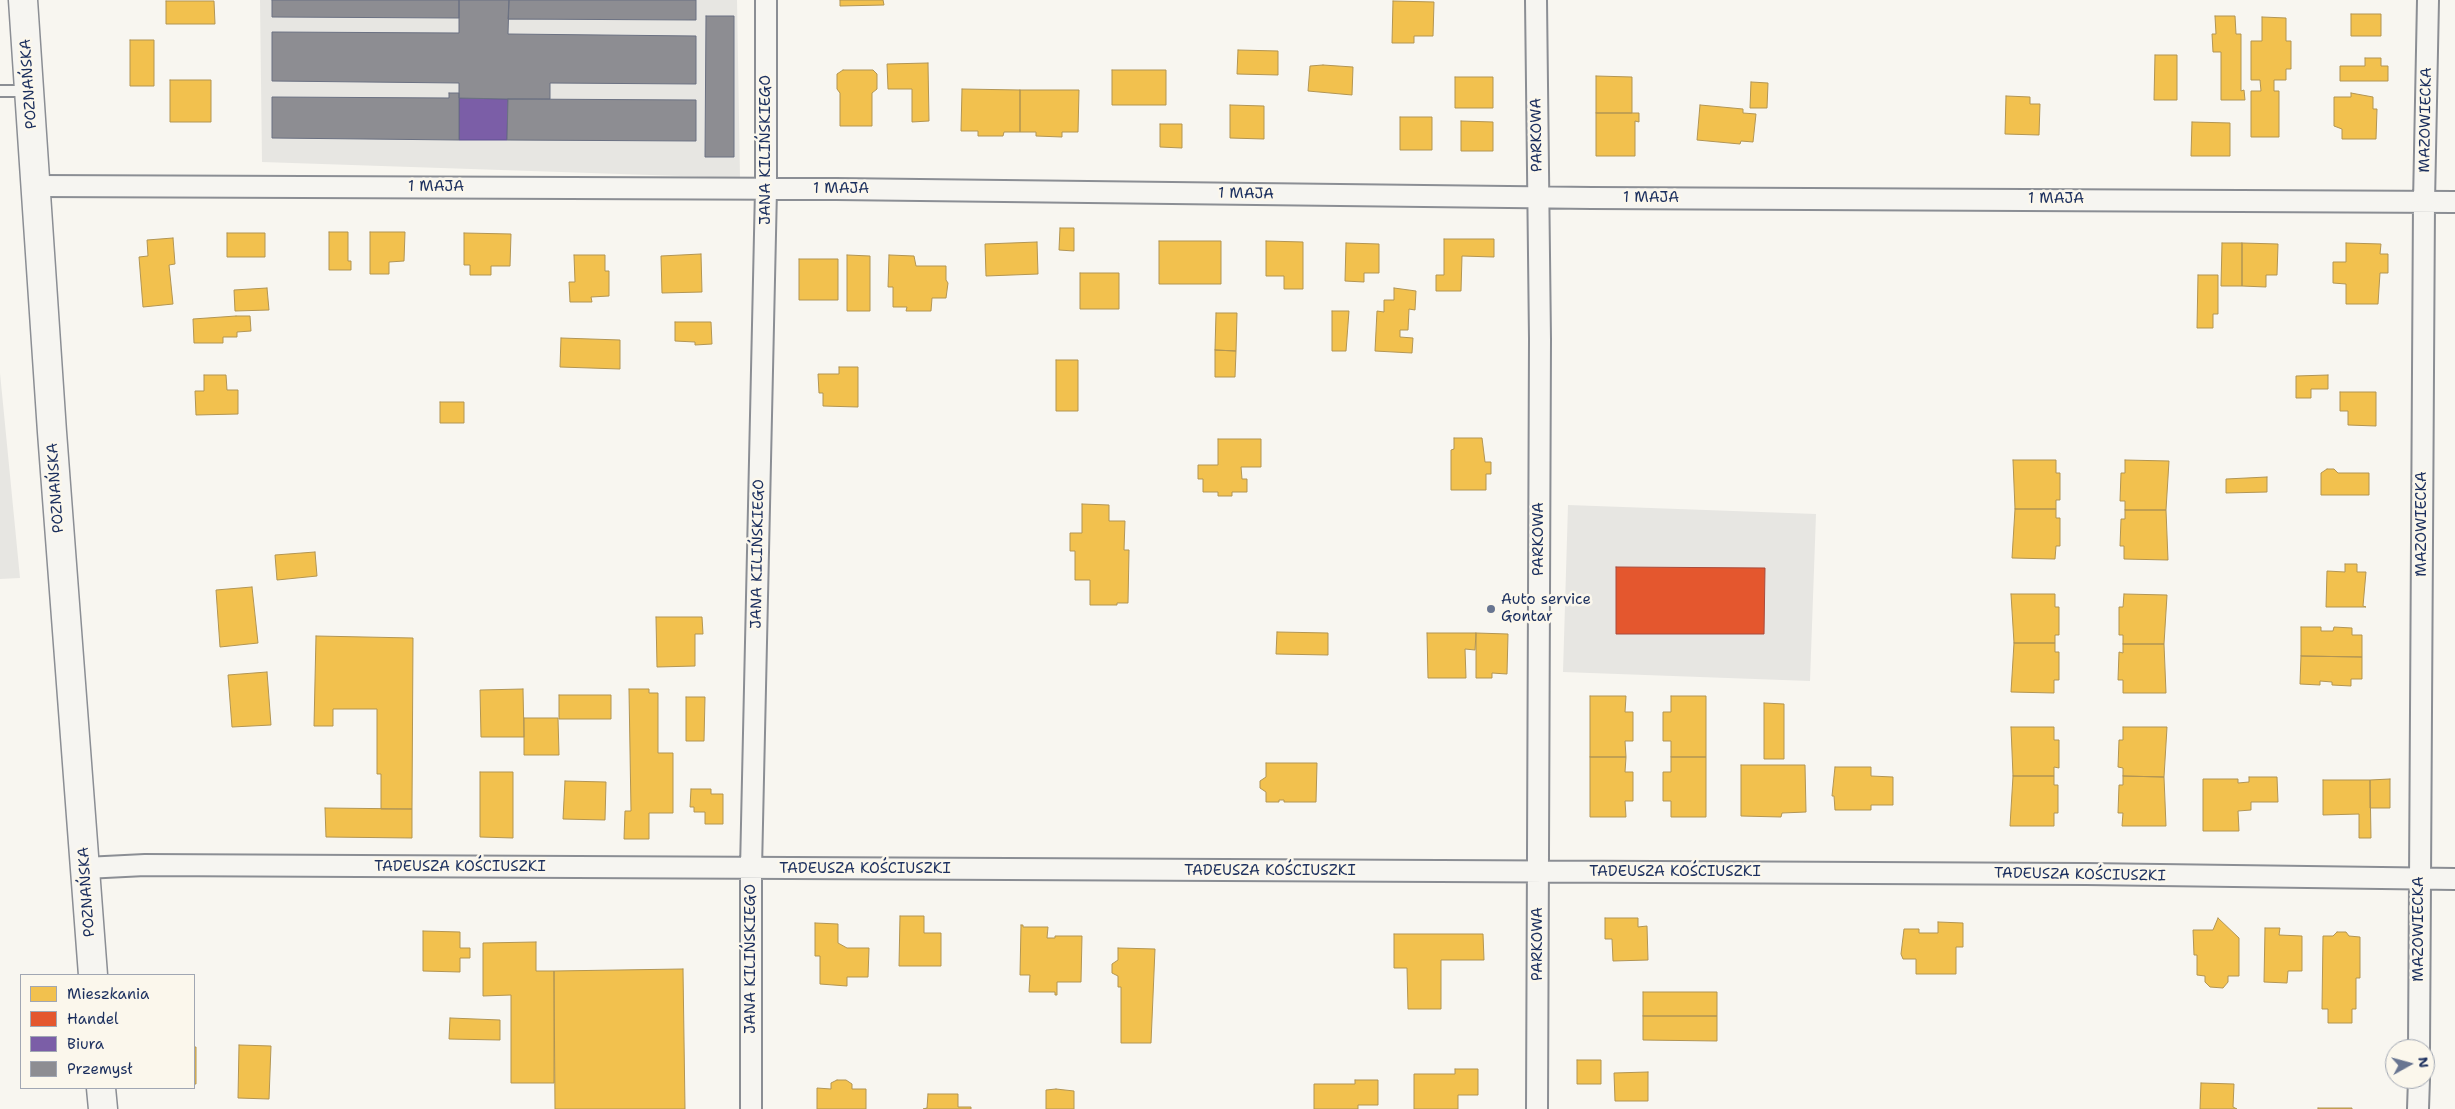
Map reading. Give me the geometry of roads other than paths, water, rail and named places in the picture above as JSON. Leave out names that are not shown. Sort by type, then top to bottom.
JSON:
[{"type":"main road","name":"POZNAŃSKA","points":[[23,0],[51,422],[93,974]]},
{"type":"main road","points":[[101,1089],[103,1109]]},
{"type":"street","name":"JANA KILIŃSKIEGO","points":[[751,1109],[751,869],[766,189],[766,0]]},
{"type":"street","name":"PARKOWA","points":[[1536,0],[1540,348],[1537,1109]]},
{"type":"street","name":"MAZOWIECKA","points":[[2419,1039],[2424,202],[2428,0]]},
{"type":"street","name":"1 MAJA","points":[[36,186],[766,189],[1592,198],[2455,202]]},
{"type":"street","name":"TADEUSZA KOŚCIUSZKI","points":[[85,868],[145,865],[2076,874],[2455,879]]},
{"type":"street","points":[[2418,1089],[2418,1109]]},
{"type":"lane","points":[[0,91],[29,91]]},
{"type":"place","name":"Auto service Gontar","points":[[1491,609]]}]
